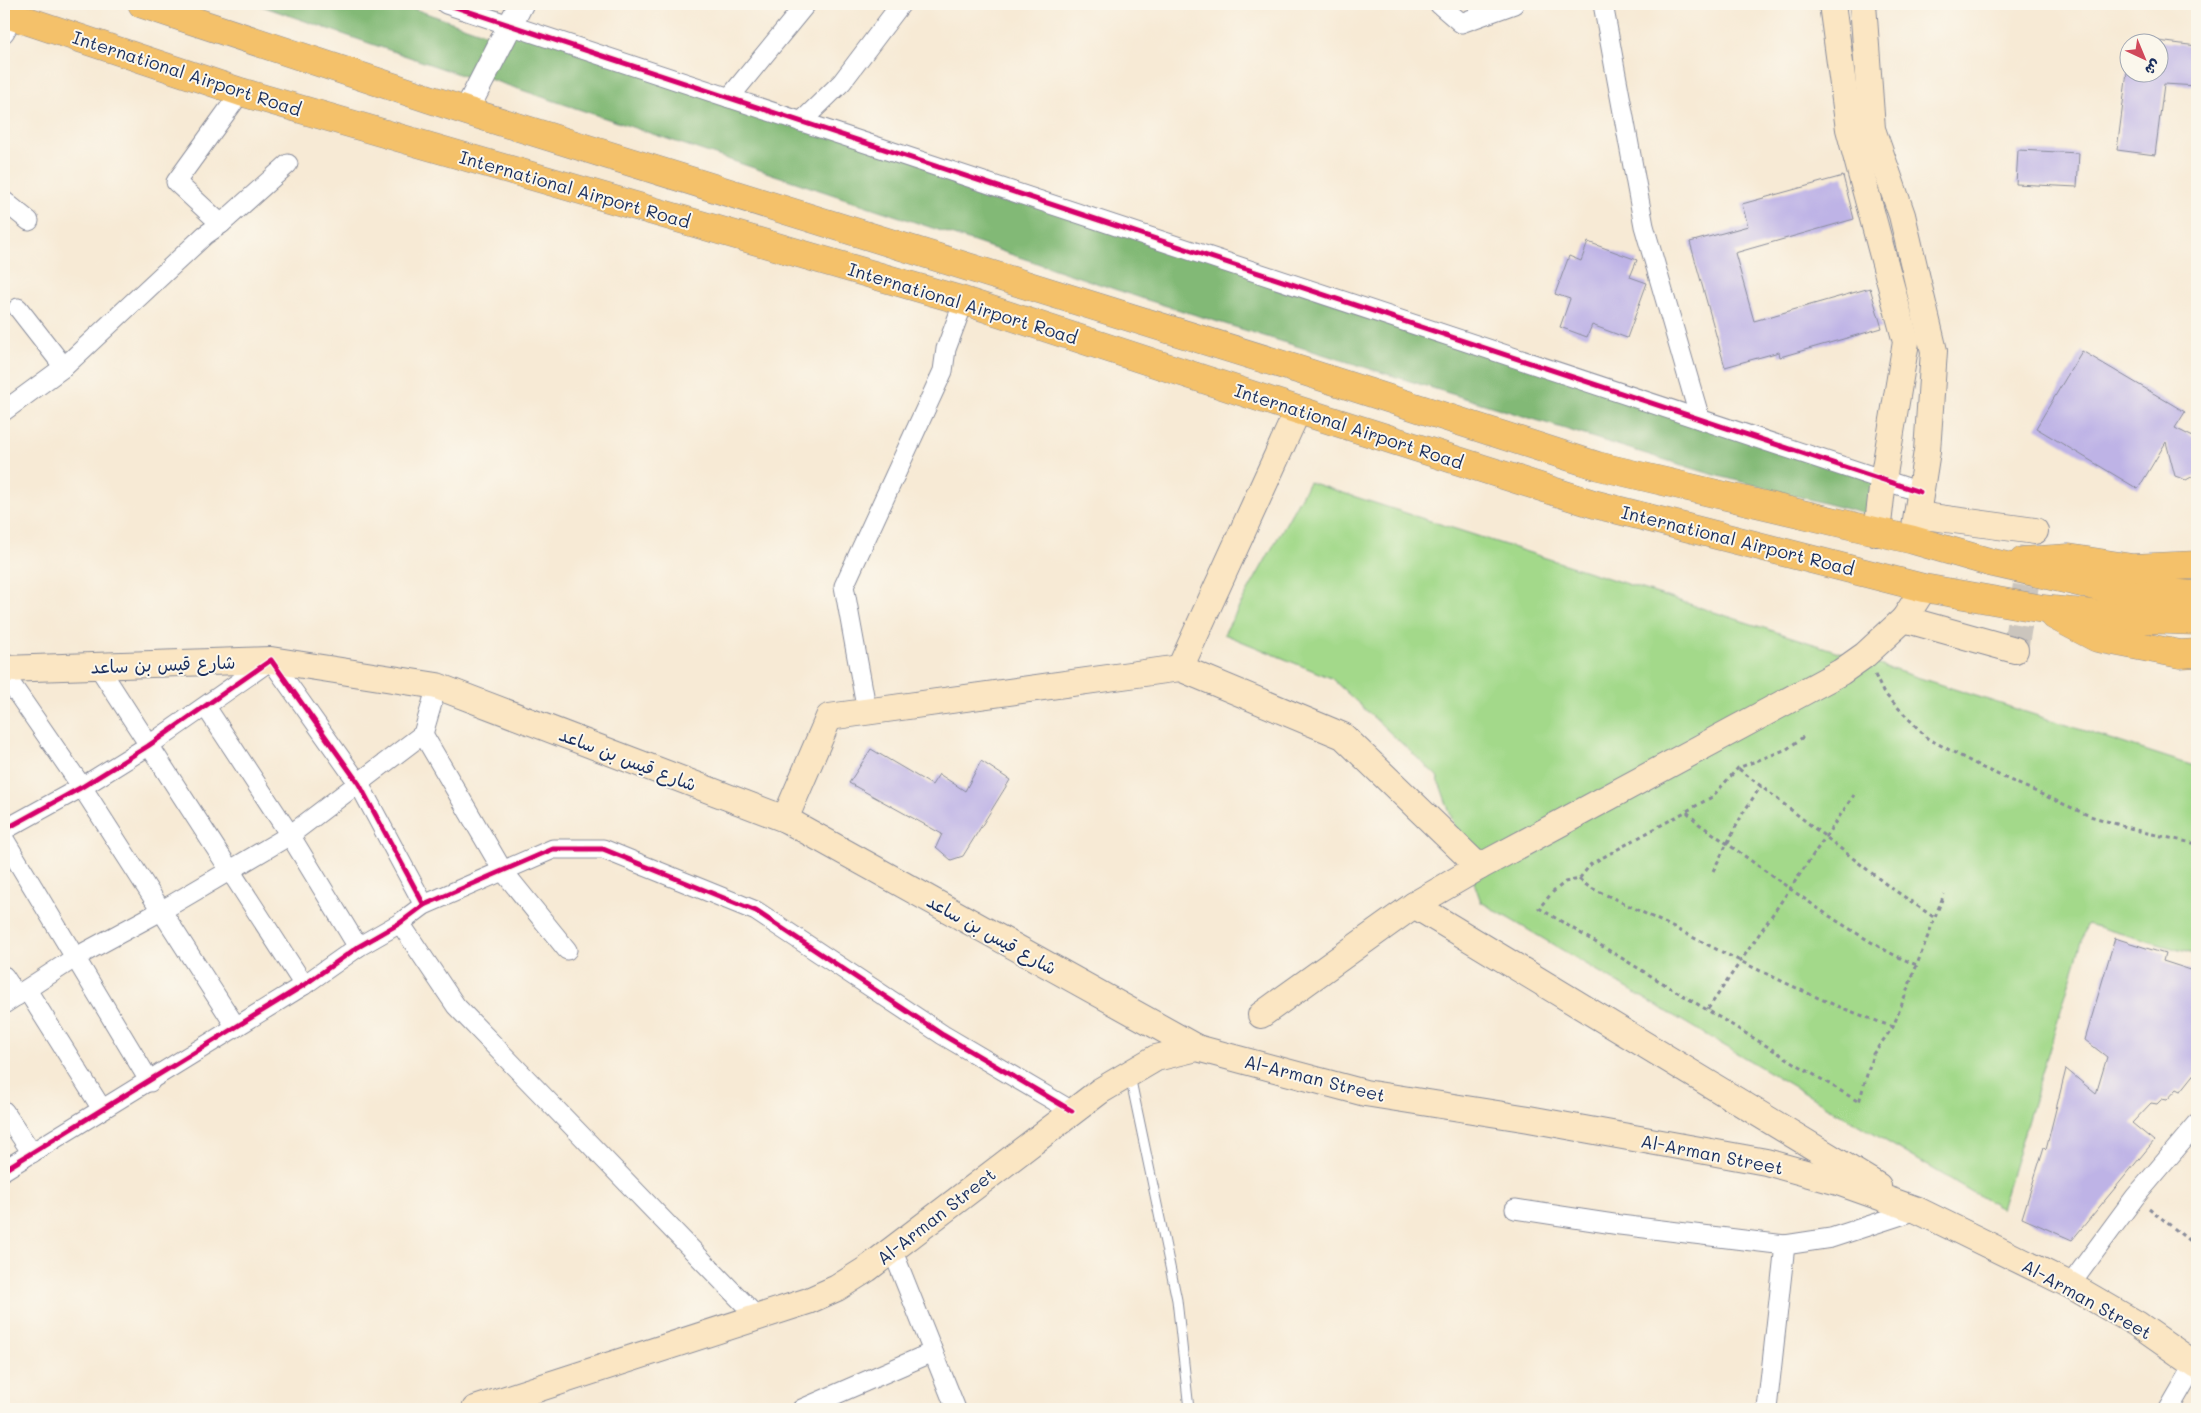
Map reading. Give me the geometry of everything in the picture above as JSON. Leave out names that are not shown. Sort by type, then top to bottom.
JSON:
[{"type":"highway","name":"International Airport Road","points":[[142,4],[466,111],[1297,369],[1598,466],[1878,533],[1917,516],[1989,562],[2113,590],[2197,595]]},
{"type":"highway","name":"International Airport Road","points":[[7,21],[241,92],[964,301],[1594,504],[1924,588],[2043,609]]},
{"type":"highway","points":[[1989,562],[2069,558],[2132,568],[2197,565]]},
{"type":"highway","points":[[2043,609],[2143,619],[2197,621]]},
{"type":"highway","points":[[2043,609],[2097,638],[2180,654],[2197,653]]},
{"type":"main road","points":[[1832,4],[1849,129],[1906,342],[1883,480],[1878,533]]},
{"type":"main road","points":[[1862,4],[1872,129],[1902,215],[1934,351],[1927,451],[1917,516],[2035,532]]},
{"type":"main road","points":[[1180,668],[1298,410]]},
{"type":"main road","points":[[1262,1015],[1414,905],[1479,867],[1812,690],[1865,655],[1904,619],[1924,588]]},
{"type":"main road","points":[[1904,619],[2015,650]]},
{"type":"main road","name":"شارع قيس بن ساعد","points":[[4,669],[271,660],[437,686],[785,819],[1197,1048]]},
{"type":"main road","points":[[785,819],[830,718],[1180,668],[1343,736],[1479,867]]},
{"type":"main road","points":[[1414,905],[1917,1210]]},
{"type":"main road","name":"Al-Arman Street","points":[[475,1409],[758,1318],[808,1301],[837,1288],[892,1250],[1072,1111],[1156,1058],[1197,1048],[1365,1092],[1529,1119],[1766,1162],[1838,1182],[1917,1210],[2070,1285],[2137,1324],[2196,1365]]},
{"type":"main road","points":[[1766,1162],[1774,1156],[1780,1147],[1782,1137],[1780,1126]]},
{"type":"street","points":[[446,4],[1883,480],[1917,516]]},
{"type":"street","points":[[466,111],[521,4]]},
{"type":"street","points":[[729,98],[806,4]]},
{"type":"street","points":[[802,122],[842,82],[901,4]]},
{"type":"street","points":[[1439,4],[1461,23],[1514,4]]},
{"type":"street","points":[[1603,4],[1644,226],[1700,419]]},
{"type":"street","points":[[221,224],[176,182],[241,92]]},
{"type":"street","points":[[4,411],[64,366],[205,235],[221,224],[288,164]]},
{"type":"street","points":[[4,201],[29,221]]},
{"type":"street","points":[[867,712],[844,586],[943,371],[946,349],[964,301]]},
{"type":"street","points":[[18,308],[64,366]]},
{"type":"street","points":[[4,830],[148,746],[271,660],[359,784],[424,905]]},
{"type":"street","points":[[98,666],[304,985]]},
{"type":"street","points":[[4,674],[82,786],[236,1027]]},
{"type":"street","points":[[16,997],[76,957],[161,911],[290,835],[423,734],[437,686]]},
{"type":"street","points":[[206,707],[290,835],[358,947]]},
{"type":"street","points":[[423,734],[503,871],[567,950]]},
{"type":"street","points":[[4,839],[150,1082]]},
{"type":"street","points":[[4,1170],[102,1109],[150,1082],[304,985],[358,947],[400,923],[424,905],[552,849],[604,849],[756,911],[943,1035],[1072,1111]]},
{"type":"street","points":[[400,923],[456,1006],[758,1318]]},
{"type":"street","points":[[4,976],[16,997],[102,1109]]},
{"type":"street","points":[[4,1111],[32,1153]]},
{"type":"street","points":[[2070,1285],[2135,1197],[2197,1124]]},
{"type":"street","points":[[1515,1209],[1620,1225],[1785,1246],[1831,1238],[1917,1210]]},
{"type":"street","points":[[1767,1409],[1785,1246]]},
{"type":"street","points":[[892,1250],[956,1409]]},
{"type":"street","points":[[802,1409],[933,1352]]},
{"type":"street","points":[[2169,1409],[2196,1365]]},
{"type":"lane","points":[[1130,1073],[1177,1300],[1189,1409]]},
{"type":"path","points":[[1865,655],[1884,692],[1927,738],[1983,768],[2090,816],[2143,832],[2197,844]]},
{"type":"path","points":[[1803,737],[1787,749],[1738,768],[1712,797],[1591,864],[1579,879],[1565,882],[1539,908],[1859,1102],[1873,1054],[1893,1027],[1944,894]]},
{"type":"path","points":[[1738,768],[1887,885],[1935,918]]},
{"type":"path","points":[[1713,871],[1727,843],[1761,786]]},
{"type":"path","points":[[1708,1009],[1854,795]]},
{"type":"path","points":[[1687,812],[1700,824],[1790,890],[1865,939],[1917,965]]},
{"type":"path","points":[[1579,879],[1589,887],[1679,929],[1740,962],[1814,996],[1893,1027]]},
{"type":"path","points":[[2135,1197],[2197,1248]]},
{"type":"green space","points":[[256,4],[400,4],[486,34],[470,78]]},
{"type":"green space","points":[[510,26],[1883,480],[1878,517],[1711,474],[1144,299],[483,77]]},
{"type":"green space","points":[[1309,482],[2197,767],[2197,955],[2087,924],[2001,1209],[1481,902],[1437,776],[1331,678],[1224,634]]},
{"type":"building","points":[[2168,42],[2197,46],[2197,86],[2164,84],[2155,155],[2117,150],[2126,82],[2168,82]]},
{"type":"building","points":[[2018,150],[2079,153],[2077,187],[2016,184]]},
{"type":"building","points":[[1843,176],[1854,219],[1735,253],[1754,321],[1870,288],[1882,328],[1780,357],[1779,352],[1725,367],[1690,242],[1748,226],[1742,204]]},
{"type":"building","points":[[1588,242],[1637,260],[1630,277],[1647,283],[1627,338],[1592,325],[1587,337],[1560,327],[1570,299],[1555,294],[1569,256],[1581,261]]},
{"type":"building","points":[[2082,351],[2185,412],[2175,428],[2197,439],[2197,474],[2186,480],[2175,476],[2166,442],[2138,489],[2036,428]]},
{"type":"building","points":[[871,749],[932,785],[939,774],[965,791],[981,761],[1010,780],[963,856],[951,860],[936,847],[942,834],[849,783]]},
{"type":"building","points":[[2115,938],[2165,954],[2163,961],[2197,972],[2197,1071],[2181,1091],[2177,1089],[2167,1100],[2162,1099],[2157,1104],[2151,1103],[2132,1123],[2154,1141],[2072,1240],[2022,1218],[2044,1147],[2046,1149],[2066,1069],[2096,1094],[2107,1057],[2085,1040]]},
{"type":"tunnel","points":[[2015,650],[2035,531]]},
{"type":"cycle path","points":[[446,4],[1920,492]]},
{"type":"cycle path","points":[[4,830],[82,787],[148,746],[271,660],[359,784],[424,905]]},
{"type":"cycle path","points":[[4,1170],[304,985],[358,947],[400,923],[424,905],[553,849],[603,849],[756,911],[943,1035],[1072,1111]]}]
